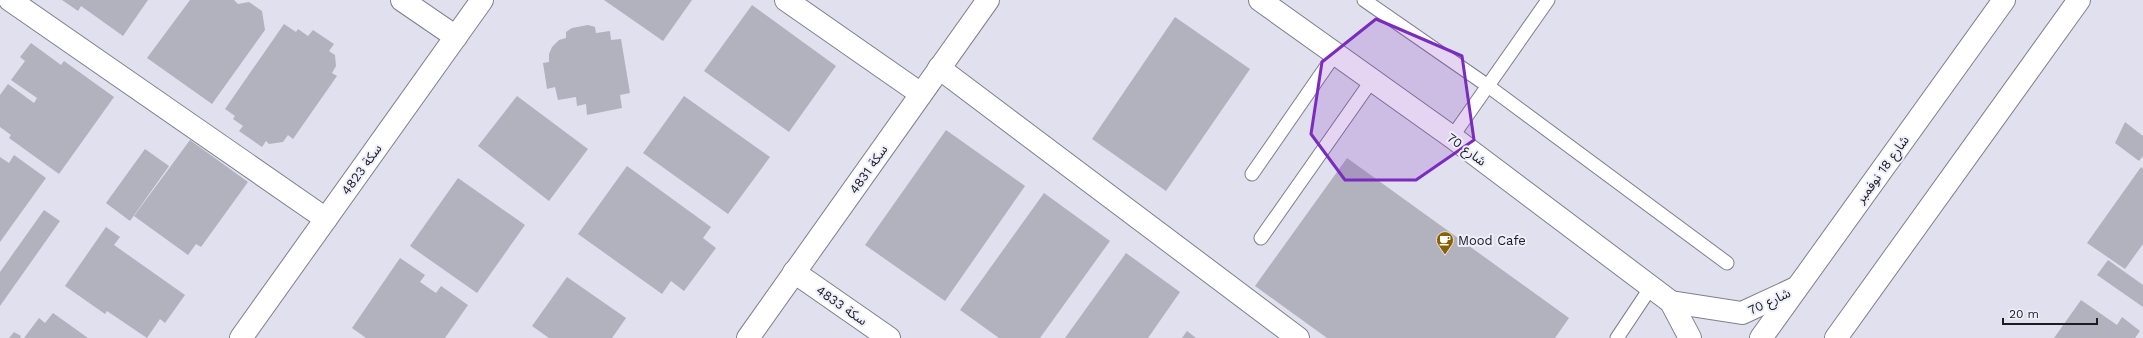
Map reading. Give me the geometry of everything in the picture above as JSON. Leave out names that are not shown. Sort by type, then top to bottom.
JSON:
[{"type":"street","points":[[10,0],[326,219]]},
{"type":"street","points":[[402,0],[456,37]]},
{"type":"street","name":"سكة 4823","points":[[241,338],[482,0]]},
{"type":"street","points":[[786,0],[921,94]]},
{"type":"street","name":"سكة 4831","points":[[748,338],[988,0]]},
{"type":"street","name":"شارع 18 نوفمبر","points":[[1761,338],[2004,0]]},
{"type":"street","points":[[1836,338],[2079,0]]},
{"type":"street","name":"شارع 70","points":[[1264,1],[1335,54],[1452,137],[1671,302],[1690,338]]},
{"type":"street","points":[[939,68],[1298,338]]},
{"type":"street","name":"سكة 4833","points":[[794,272],[889,338]]},
{"type":"street","name":"شارع 70","points":[[1671,302],[1742,313],[1796,288]]},
{"type":"lane","points":[[1364,0],[1488,86],[1727,263]]},
{"type":"lane","points":[[1452,137],[1548,0]]},
{"type":"lane","points":[[1252,174],[1335,54]]},
{"type":"lane","points":[[1261,238],[1372,80]]},
{"type":"lane","points":[[1617,338],[1651,287]]},
{"type":"highlighted area","points":[[1376,19],[1462,56],[1474,140],[1416,180],[1345,180],[1311,134],[1322,62]]},
{"type":"building","points":[[62,0],[148,0],[123,36],[81,6],[78,11]]},
{"type":"building","points":[[190,0],[234,0],[238,4],[249,2],[262,11],[265,30],[212,104],[147,58]]},
{"type":"building","points":[[604,0],[692,0],[663,41]]},
{"type":"building","points":[[752,5],[836,66],[789,132],[704,71]]},
{"type":"building","points":[[1175,17],[1250,69],[1166,191],[1092,139]]},
{"type":"building","points":[[284,24],[296,32],[298,29],[308,36],[313,30],[334,44],[329,51],[335,55],[336,66],[332,73],[337,76],[293,139],[288,135],[283,142],[269,144],[266,141],[262,147],[239,131],[243,126],[233,119],[235,116],[225,109]]},
{"type":"building","points":[[588,25],[595,27],[596,33],[610,31],[611,40],[621,39],[630,93],[620,95],[622,108],[587,115],[586,104],[577,106],[576,97],[558,100],[555,87],[547,89],[543,63],[549,62],[549,54],[552,47],[559,40],[566,38],[566,32],[572,28]]},
{"type":"building","points":[[31,43],[61,65],[64,61],[114,97],[59,174],[9,138],[11,135],[0,127],[0,95],[8,84],[34,103],[37,98],[11,80],[25,61],[20,57]]},
{"type":"building","points":[[517,96],[588,149],[549,201],[478,146]]},
{"type":"building","points":[[684,96],[770,157],[728,214],[643,153]]},
{"type":"building","points":[[2125,122],[2143,136],[2143,156],[2139,161],[2115,143]]},
{"type":"building","points":[[946,130],[1025,186],[945,301],[865,245]]},
{"type":"building","points":[[190,140],[248,182],[201,247],[196,244],[188,255],[134,216]]},
{"type":"building","points":[[145,149],[169,166],[130,221],[106,203]]},
{"type":"building","points":[[14,155],[46,178],[0,242],[0,157],[9,163]]},
{"type":"building","points":[[1347,158],[1569,318],[1555,338],[1327,338],[1255,286]]},
{"type":"building","points":[[627,166],[711,227],[703,238],[716,248],[684,291],[671,281],[662,294],[578,234]]},
{"type":"building","points":[[2141,167],[2143,169],[2143,244],[2125,269],[2087,243]]},
{"type":"building","points":[[458,178],[525,225],[477,293],[410,246]]},
{"type":"building","points":[[1044,193],[1110,241],[1040,338],[999,338],[960,310]]},
{"type":"building","points":[[44,210],[60,221],[0,306],[0,272]]},
{"type":"building","points":[[106,227],[120,237],[114,245],[185,295],[165,323],[160,319],[147,338],[107,311],[105,314],[65,286]]},
{"type":"building","points":[[1126,253],[1180,292],[1148,338],[1065,338]]},
{"type":"building","points":[[400,258],[425,275],[420,282],[436,293],[441,286],[468,305],[445,338],[366,338],[352,328]]},
{"type":"building","points":[[2108,260],[2143,285],[2143,307],[2097,275]]},
{"type":"building","points":[[567,277],[626,318],[612,338],[549,338],[532,326]]},
{"type":"building","points":[[2081,300],[2117,325],[2122,317],[2140,331],[2135,338],[2054,338]]},
{"type":"building","points":[[53,313],[88,338],[24,338],[39,318],[45,323]]},
{"type":"building","points":[[1187,331],[1196,338],[1182,338]]},
{"type":"building","points":[[14,332],[21,336],[20,338],[9,338]]},
{"type":"place","name":"Mood Cafe","points":[[1445,255]]}]
